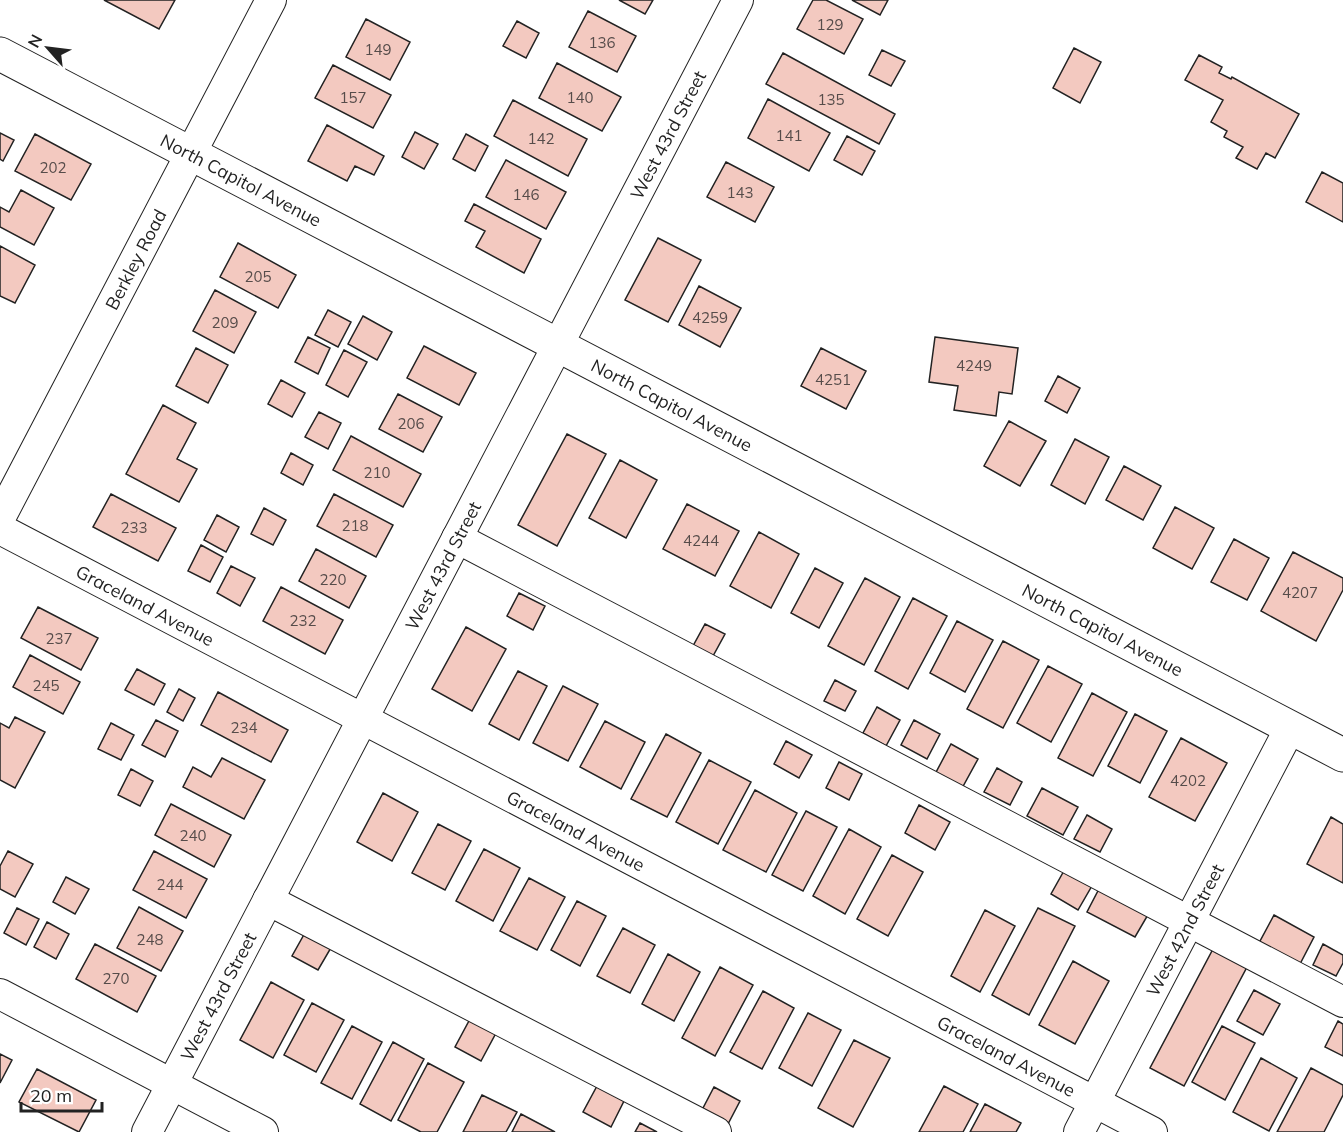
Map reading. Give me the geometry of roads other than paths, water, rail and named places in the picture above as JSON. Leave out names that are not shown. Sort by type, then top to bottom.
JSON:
[{"type":"main road","name":"North Capitol Avenue","points":[[0,54],[1343,755]]},
{"type":"street","name":"Berkley Road","points":[[0,518],[271,0]]},
{"type":"street","name":"West 43rd Street","points":[[147,1132],[738,0]]},
{"type":"street","name":"Graceland Avenue","points":[[0,530],[1152,1132]]},
{"type":"street","points":[[457,538],[1343,1002]]},
{"type":"street","name":"West 42nd Street","points":[[1079,1132],[1290,728]]},
{"type":"street","points":[[268,900],[716,1132]]},
{"type":"street","points":[[0,994],[263,1132]]}]
